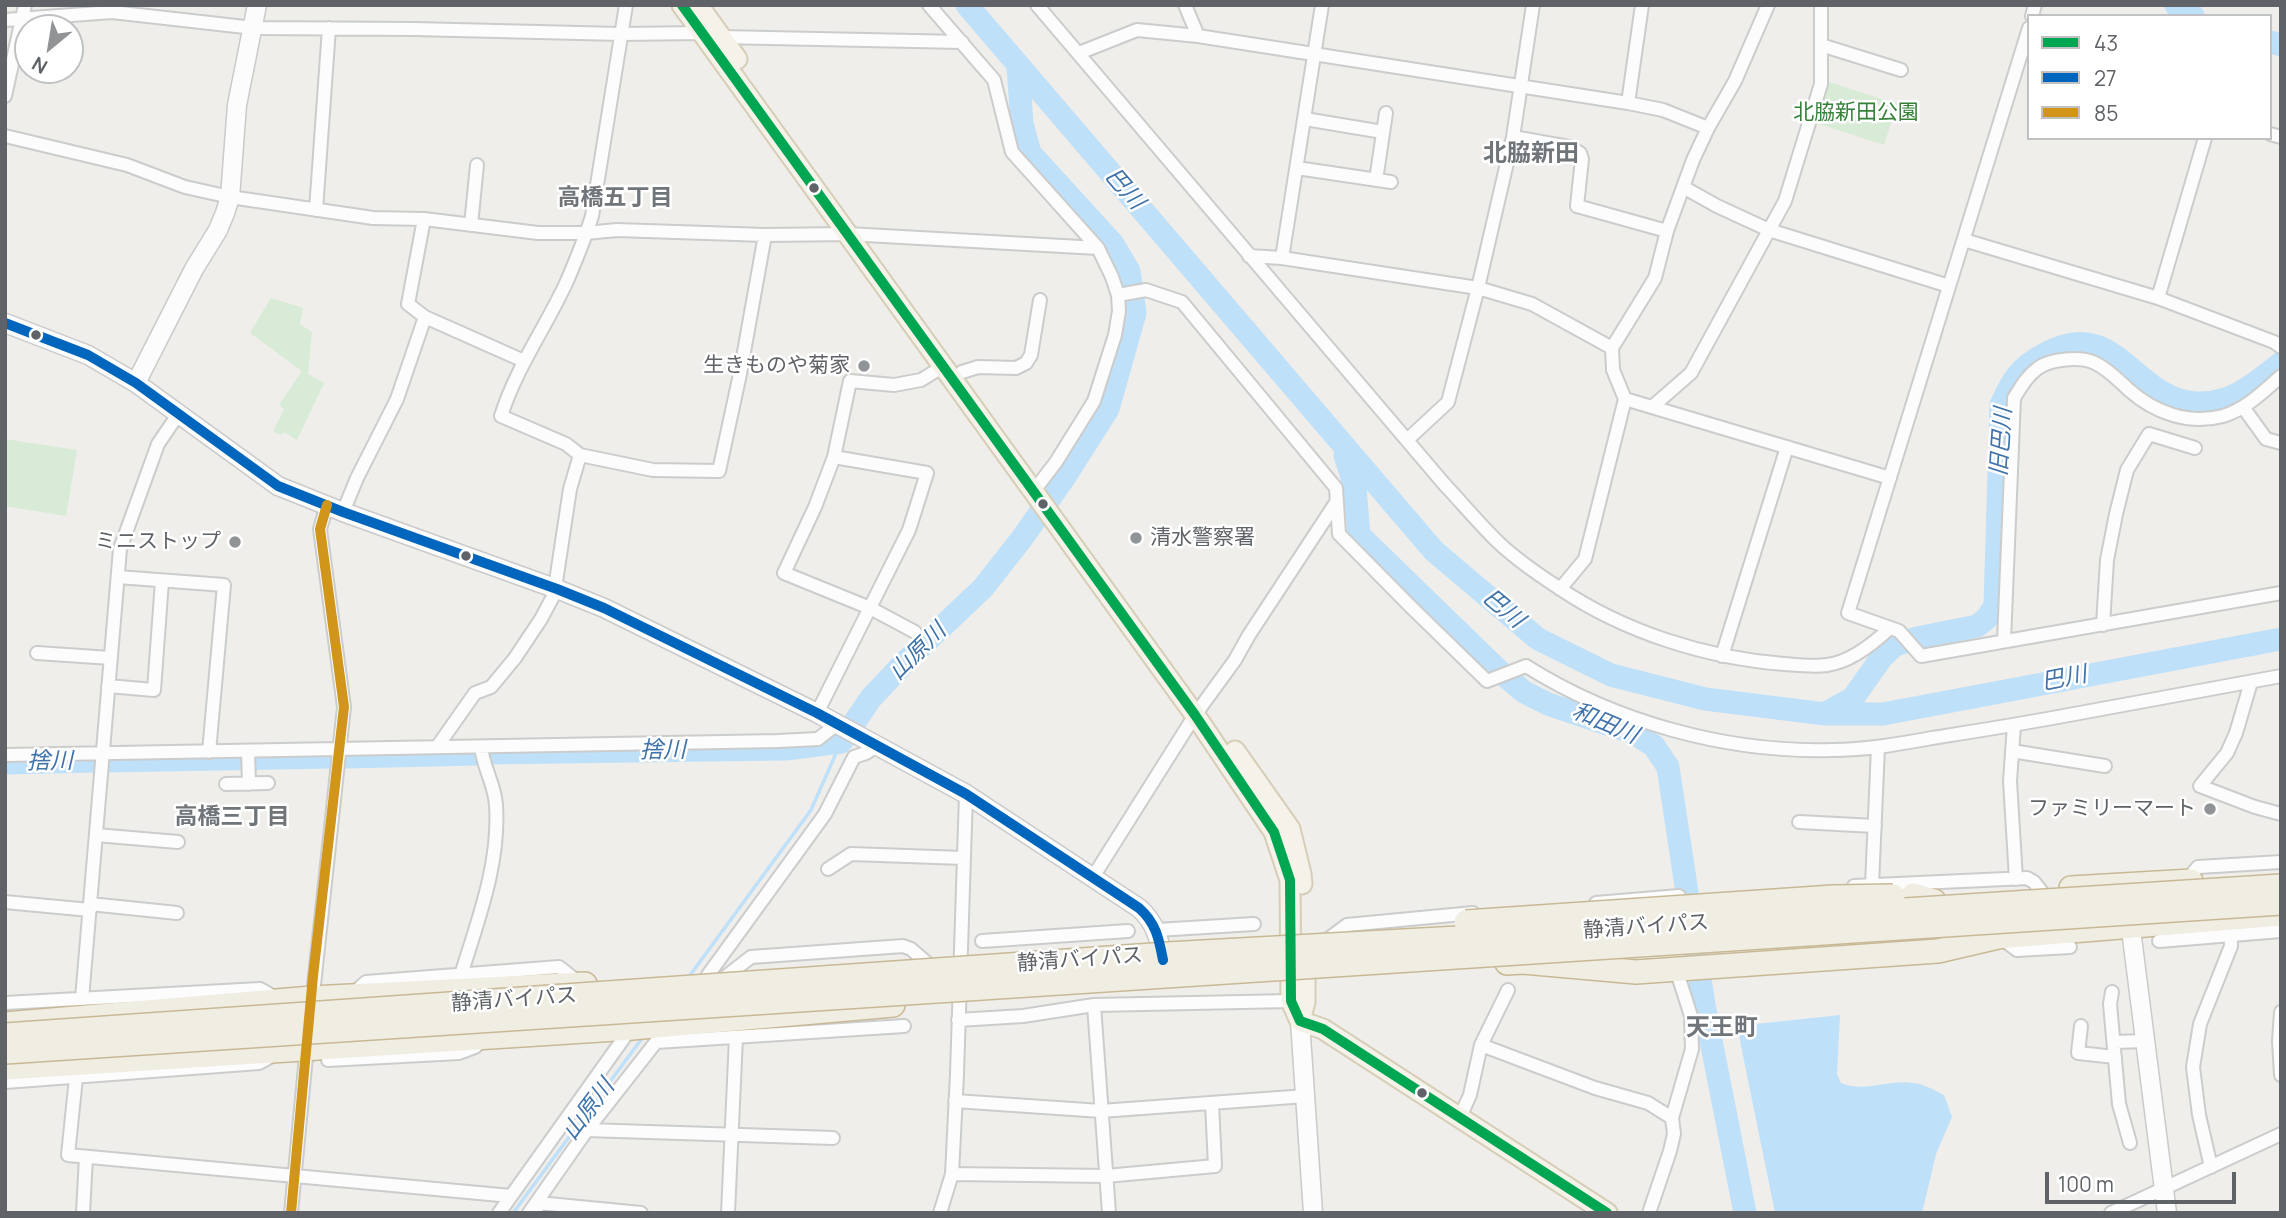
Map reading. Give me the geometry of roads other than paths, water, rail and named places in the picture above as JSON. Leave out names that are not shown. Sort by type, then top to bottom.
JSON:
[{"type":"highway","points":[[5,1068],[307,1049],[337,1054],[485,1037],[632,1028],[955,993],[1923,898],[2281,876]]},
{"type":"highway","name":"静清バイパス","points":[[5,1052],[1499,936],[2281,886]]},
{"type":"highway","points":[[1164,963],[1238,941],[1338,931],[1833,897],[1923,898]]},
{"type":"highway","name":"静清バイパス","points":[[5,1035],[1164,963],[2281,903]]},
{"type":"highway","points":[[1164,963],[1272,981],[1998,937],[2131,925],[2230,927],[2281,914]]},
{"type":"highway","points":[[5,1024],[312,998],[716,976],[955,993],[988,973],[1164,963],[1301,960],[1523,962],[1636,972],[1938,951],[1998,937]]},
{"type":"main road","points":[[682,5],[962,372],[1037,487]]},
{"type":"main road","points":[[698,5],[856,234],[942,367],[1037,487],[1199,710],[1290,829],[1301,874],[1301,960],[1305,1002],[1300,1021]]},
{"type":"main road","points":[[1301,960],[1291,1001],[1300,1021],[1324,1029],[1607,1213]]},
{"type":"street","points":[[136,383],[194,269],[218,230],[230,197],[237,105],[257,5]]},
{"type":"street","points":[[626,5],[592,216],[566,283],[510,388],[501,416],[566,444],[580,455],[653,470],[719,471],[765,235]]},
{"type":"street","points":[[929,5],[994,79],[1012,152],[1098,248],[1118,295],[1119,311],[1115,335],[1094,401],[1079,428],[1037,487]]},
{"type":"street","points":[[1037,5],[1444,485],[1501,545],[1560,589],[1609,616],[1661,639],[1722,656],[1762,663],[1828,665],[1848,659],[1894,629]]},
{"type":"street","points":[[1185,5],[1198,36]]},
{"type":"street","points":[[1282,258],[1322,5]]},
{"type":"street","points":[[1407,440],[1448,402],[1513,137],[1533,5]]},
{"type":"street","points":[[1628,103],[1642,5]]},
{"type":"street","points":[[1560,589],[1586,559],[1625,399],[1613,370],[1612,348],[1654,278],[1683,187],[1708,128],[1735,81],[1768,5]]},
{"type":"street","points":[[1652,407],[1691,373],[1785,201],[1821,84],[1821,5]]},
{"type":"street","points":[[84,14],[112,12],[254,28],[701,33],[721,37],[962,42]]},
{"type":"street","points":[[316,210],[329,29]]},
{"type":"street","points":[[1079,54],[1137,30],[1198,36],[1628,103],[1663,110],[1708,128]]},
{"type":"street","points":[[2027,41],[2024,61],[1949,286],[1848,613],[1894,629],[1921,656],[2281,593]]},
{"type":"street","points":[[1821,45],[1901,70]]},
{"type":"street","points":[[5,96],[14,58]]},
{"type":"street","points":[[1376,180],[1386,113]]},
{"type":"street","points":[[1305,119],[1383,132]]},
{"type":"street","points":[[5,135],[127,165],[186,187],[230,197],[373,218],[424,219],[538,233],[617,230],[765,235],[856,234],[1098,248]]},
{"type":"street","points":[[1513,137],[1569,147],[1580,153],[1582,159],[1577,206],[1667,231]]},
{"type":"street","points":[[2158,298],[2204,140]]},
{"type":"street","points":[[471,225],[477,165]]},
{"type":"street","points":[[1297,168],[1391,182]]},
{"type":"street","points":[[1683,187],[1769,230],[1949,286]]},
{"type":"street","points":[[424,219],[408,304],[425,317],[524,361]]},
{"type":"street","points":[[1964,240],[2158,298],[2277,345]]},
{"type":"street","points":[[1249,256],[1282,258],[1478,288],[1532,303],[1612,348]]},
{"type":"street","points":[[1118,295],[1146,290],[1182,302],[1336,488],[1339,534],[1487,681],[1526,666],[1560,688],[1610,710],[1672,730],[1765,748],[1832,750],[1878,747],[2014,725],[2281,676]]},
{"type":"street","points":[[962,372],[978,367],[1016,368],[1026,363],[1031,355],[1040,300]]},
{"type":"street","points":[[291,1213],[344,706],[320,529],[357,478],[397,399],[425,317]]},
{"type":"street","points":[[5,323],[88,355],[136,383],[278,486],[556,588],[667,637],[817,713],[966,794],[1139,908],[1157,930],[1164,963]]},
{"type":"street","points":[[2004,641],[2014,398],[2026,379],[2039,367],[2076,359],[2093,362],[2108,370],[2163,412],[2185,419],[2200,419],[2224,415],[2243,407],[2281,376]]},
{"type":"street","points":[[915,632],[870,608],[783,573],[815,507],[834,457],[850,381],[894,385],[921,380],[942,367]]},
{"type":"street","points":[[1625,399],[1890,478]]},
{"type":"street","points":[[2243,407],[2266,439],[2281,443]]},
{"type":"street","points":[[82,999],[120,549],[158,444],[179,413]]},
{"type":"street","points":[[2103,625],[2107,560],[2127,470],[2149,434],[2195,448]]},
{"type":"street","points":[[1722,656],[1787,447]]},
{"type":"street","points":[[437,747],[475,693],[491,687],[541,619],[556,588],[570,489],[580,455]]},
{"type":"street","points":[[817,713],[909,530],[927,473],[834,457]]},
{"type":"street","points":[[1093,877],[1337,500]]},
{"type":"street","points":[[118,577],[224,585],[209,752]]},
{"type":"street","points":[[108,686],[154,690],[162,580]]},
{"type":"street","points":[[37,653],[111,659]]},
{"type":"street","points":[[2251,682],[2236,733],[2227,753],[2200,786],[2281,814]]},
{"type":"street","points":[[5,755],[209,752],[249,758],[341,749],[818,739],[839,725]]},
{"type":"street","points":[[2014,725],[2010,782],[2017,879]]},
{"type":"street","points":[[716,976],[825,814],[854,758],[866,753],[873,743]]},
{"type":"street","points":[[461,975],[494,857],[496,804],[482,760],[481,747]]},
{"type":"street","points":[[1872,885],[1878,747]]},
{"type":"street","points":[[2012,751],[2105,766]]},
{"type":"street","points":[[249,758],[249,784]]},
{"type":"street","points":[[226,784],[268,783]]},
{"type":"street","points":[[940,1213],[952,1174],[955,993],[966,794]]},
{"type":"street","points":[[1799,822],[1875,826]]},
{"type":"street","points":[[96,835],[178,842]]},
{"type":"street","points":[[828,869],[851,855],[963,858]]},
{"type":"street","points":[[2186,881],[2198,867],[2281,862]]},
{"type":"street","points":[[1301,960],[1346,925],[1626,899],[1872,885],[2027,878],[2041,891]]},
{"type":"street","points":[[2126,884],[2167,1213]]},
{"type":"street","points":[[5,902],[177,913]]},
{"type":"street","points":[[1157,930],[1254,923]]},
{"type":"street","points":[[2160,941],[2230,927],[2281,931]]},
{"type":"street","points":[[2211,1167],[2199,1115],[2193,1067],[2200,1024],[2231,946],[2230,927]]},
{"type":"street","points":[[982,941],[1128,931]]},
{"type":"street","points":[[1998,937],[2018,950],[2070,947]]},
{"type":"street","points":[[988,973],[1009,939]]},
{"type":"street","points":[[351,996],[366,982],[559,967],[580,984]]},
{"type":"street","points":[[1649,1213],[1670,1151],[1674,1134],[1672,1118],[1692,1049],[1690,1016],[1676,969]]},
{"type":"street","points":[[5,1003],[260,989],[283,1001]]},
{"type":"street","points":[[1460,1117],[1470,1095],[1481,1045],[1508,990]]},
{"type":"street","points":[[2112,992],[2110,1004],[2119,1104],[2130,1143]]},
{"type":"street","points":[[955,993],[1023,1016],[1094,1005],[1291,1001]]},
{"type":"street","points":[[1094,1005],[1109,1213]]},
{"type":"street","points":[[2281,1012],[2281,1075]]},
{"type":"street","points":[[1300,1021],[1313,1213]]},
{"type":"street","points":[[535,1210],[587,1130],[656,1042],[904,1026]]},
{"type":"street","points":[[2081,1026],[2078,1054],[2115,1057]]},
{"type":"street","points":[[499,1213],[632,1028]]},
{"type":"street","points":[[337,1054],[372,1058],[466,1052],[485,1037]]},
{"type":"street","points":[[728,1213],[736,1037]]},
{"type":"street","points":[[2114,1042],[2145,1041]]},
{"type":"street","points":[[1481,1045],[1595,1088],[1648,1103],[1672,1118]]},
{"type":"street","points":[[5,1082],[258,1063],[278,1051]]},
{"type":"street","points":[[337,1054],[372,1058]]},
{"type":"street","points":[[76,1078],[68,1155],[510,1196]]},
{"type":"street","points":[[955,1101],[1101,1111],[1306,1097]]},
{"type":"street","points":[[952,1174],[1106,1176],[1215,1166],[1212,1103]]},
{"type":"street","points":[[587,1130],[833,1138]]},
{"type":"street","points":[[2111,1213],[2281,1134]]},
{"type":"street","points":[[83,1213],[86,1157]]},
{"type":"street","points":[[535,1210],[641,1213]]},
{"type":"water","points":[[1840,1015],[1837,1074],[1841,1083],[1859,1087],[1913,1083],[1944,1095],[1952,1117],[1936,1154],[1922,1213],[1775,1213],[1737,1026]]},
{"type":"waterway","name":"巴川","points":[[967,5],[1434,551],[1538,639],[1611,675],[1705,699],[1825,714],[1883,714],[2281,639]]},
{"type":"waterway","name":"旧巴川","points":[[2176,5],[2190,14]]},
{"type":"waterway","name":"旧巴川","points":[[2272,43],[2281,45]]},
{"type":"waterway","name":"山原川","points":[[485,753],[786,749],[841,742],[871,698],[983,588],[1023,537],[1108,409],[1135,313],[1129,271],[1113,244],[1030,153],[1022,124],[1018,66]]},
{"type":"waterway","name":"旧巴川","points":[[1828,712],[1853,698],[1882,657],[1895,645],[1977,626],[1995,606],[2001,405],[2013,381],[2029,364],[2069,344],[2090,344],[2107,351],[2156,388],[2174,398],[2209,403],[2242,391],[2281,363]]},
{"type":"waterway","name":"和田川","points":[[1345,455],[1355,487],[1359,535],[1497,669],[1524,692],[1548,704],[1634,733],[1654,746],[1668,767],[1704,1005],[1745,1213]]},
{"type":"waterway","name":"山原川","points":[[688,978],[811,810],[841,742]]},
{"type":"waterway","name":"捨川","points":[[346,757],[478,754]]},
{"type":"waterway","name":"捨川","points":[[108,761],[333,757]]},
{"type":"waterway","name":"捨川","points":[[5,763],[94,761]]},
{"type":"waterway","name":"山原川","points":[[513,1213],[643,1037]]},
{"type":"place","name":"生きものや菊家","points":[[864,366]]},
{"type":"place","name":"清水警察署","points":[[1136,538]]},
{"type":"place","name":"ミニストップ","points":[[235,542]]},
{"type":"place","name":"ファミリーマート","points":[[2210,809]]},
{"type":"district","name":"北脇新田","points":[[1531,154]]},
{"type":"district","name":"高橋五丁目","points":[[615,199]]},
{"type":"district","name":"高橋三丁目","points":[[232,818]]},
{"type":"district","name":"天王町","points":[[1722,1028]]},
{"type":"park label","name":"北脇新田公園","points":[[1856,113]]}]
